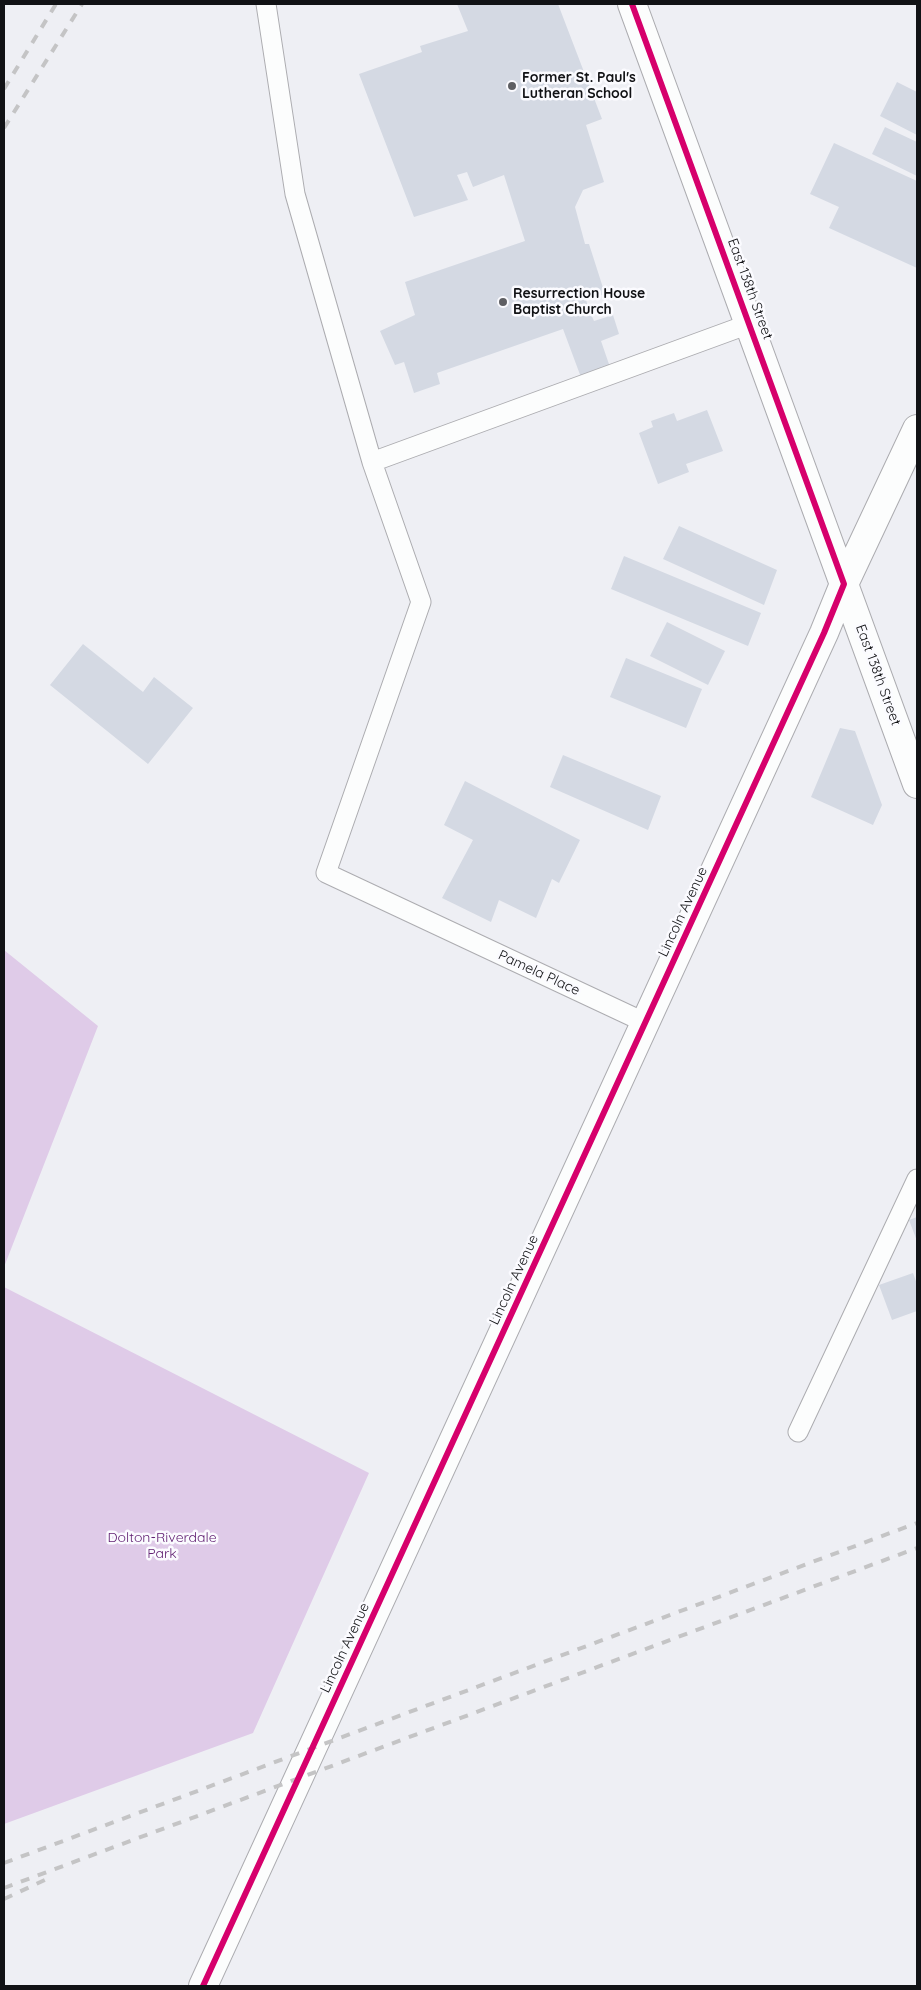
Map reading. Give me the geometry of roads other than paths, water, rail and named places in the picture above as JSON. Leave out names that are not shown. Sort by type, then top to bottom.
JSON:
[{"type":"street","name":"East 138th Street","points":[[632,4],[917,784]]},
{"type":"street","name":"Lincoln Avenue","points":[[203,1986],[646,1023],[824,633],[844,584],[917,429]]},
{"type":"lane","points":[[266,4],[295,194],[372,462],[749,324]]},
{"type":"lane","name":"Pamela Place","points":[[372,462],[421,602],[326,873],[646,1023]]},
{"type":"lane","points":[[798,1432],[917,1179]]},
{"type":"railway","points":[[4,89],[56,4]]},
{"type":"railway","points":[[4,128],[82,4]]},
{"type":"railway","points":[[4,1863],[917,1523]]},
{"type":"railway","points":[[4,1888],[917,1548]]},
{"type":"railway","points":[[4,1899],[49,1878]]},
{"type":"place","name":"Former St. Paul's Lutheran School","points":[[512,86]]},
{"type":"place","name":"Resurrection House Baptist Church","points":[[503,302]]},
{"type":"park label","name":"Dolton-Riverdale Park","points":[[162,1546]]}]
